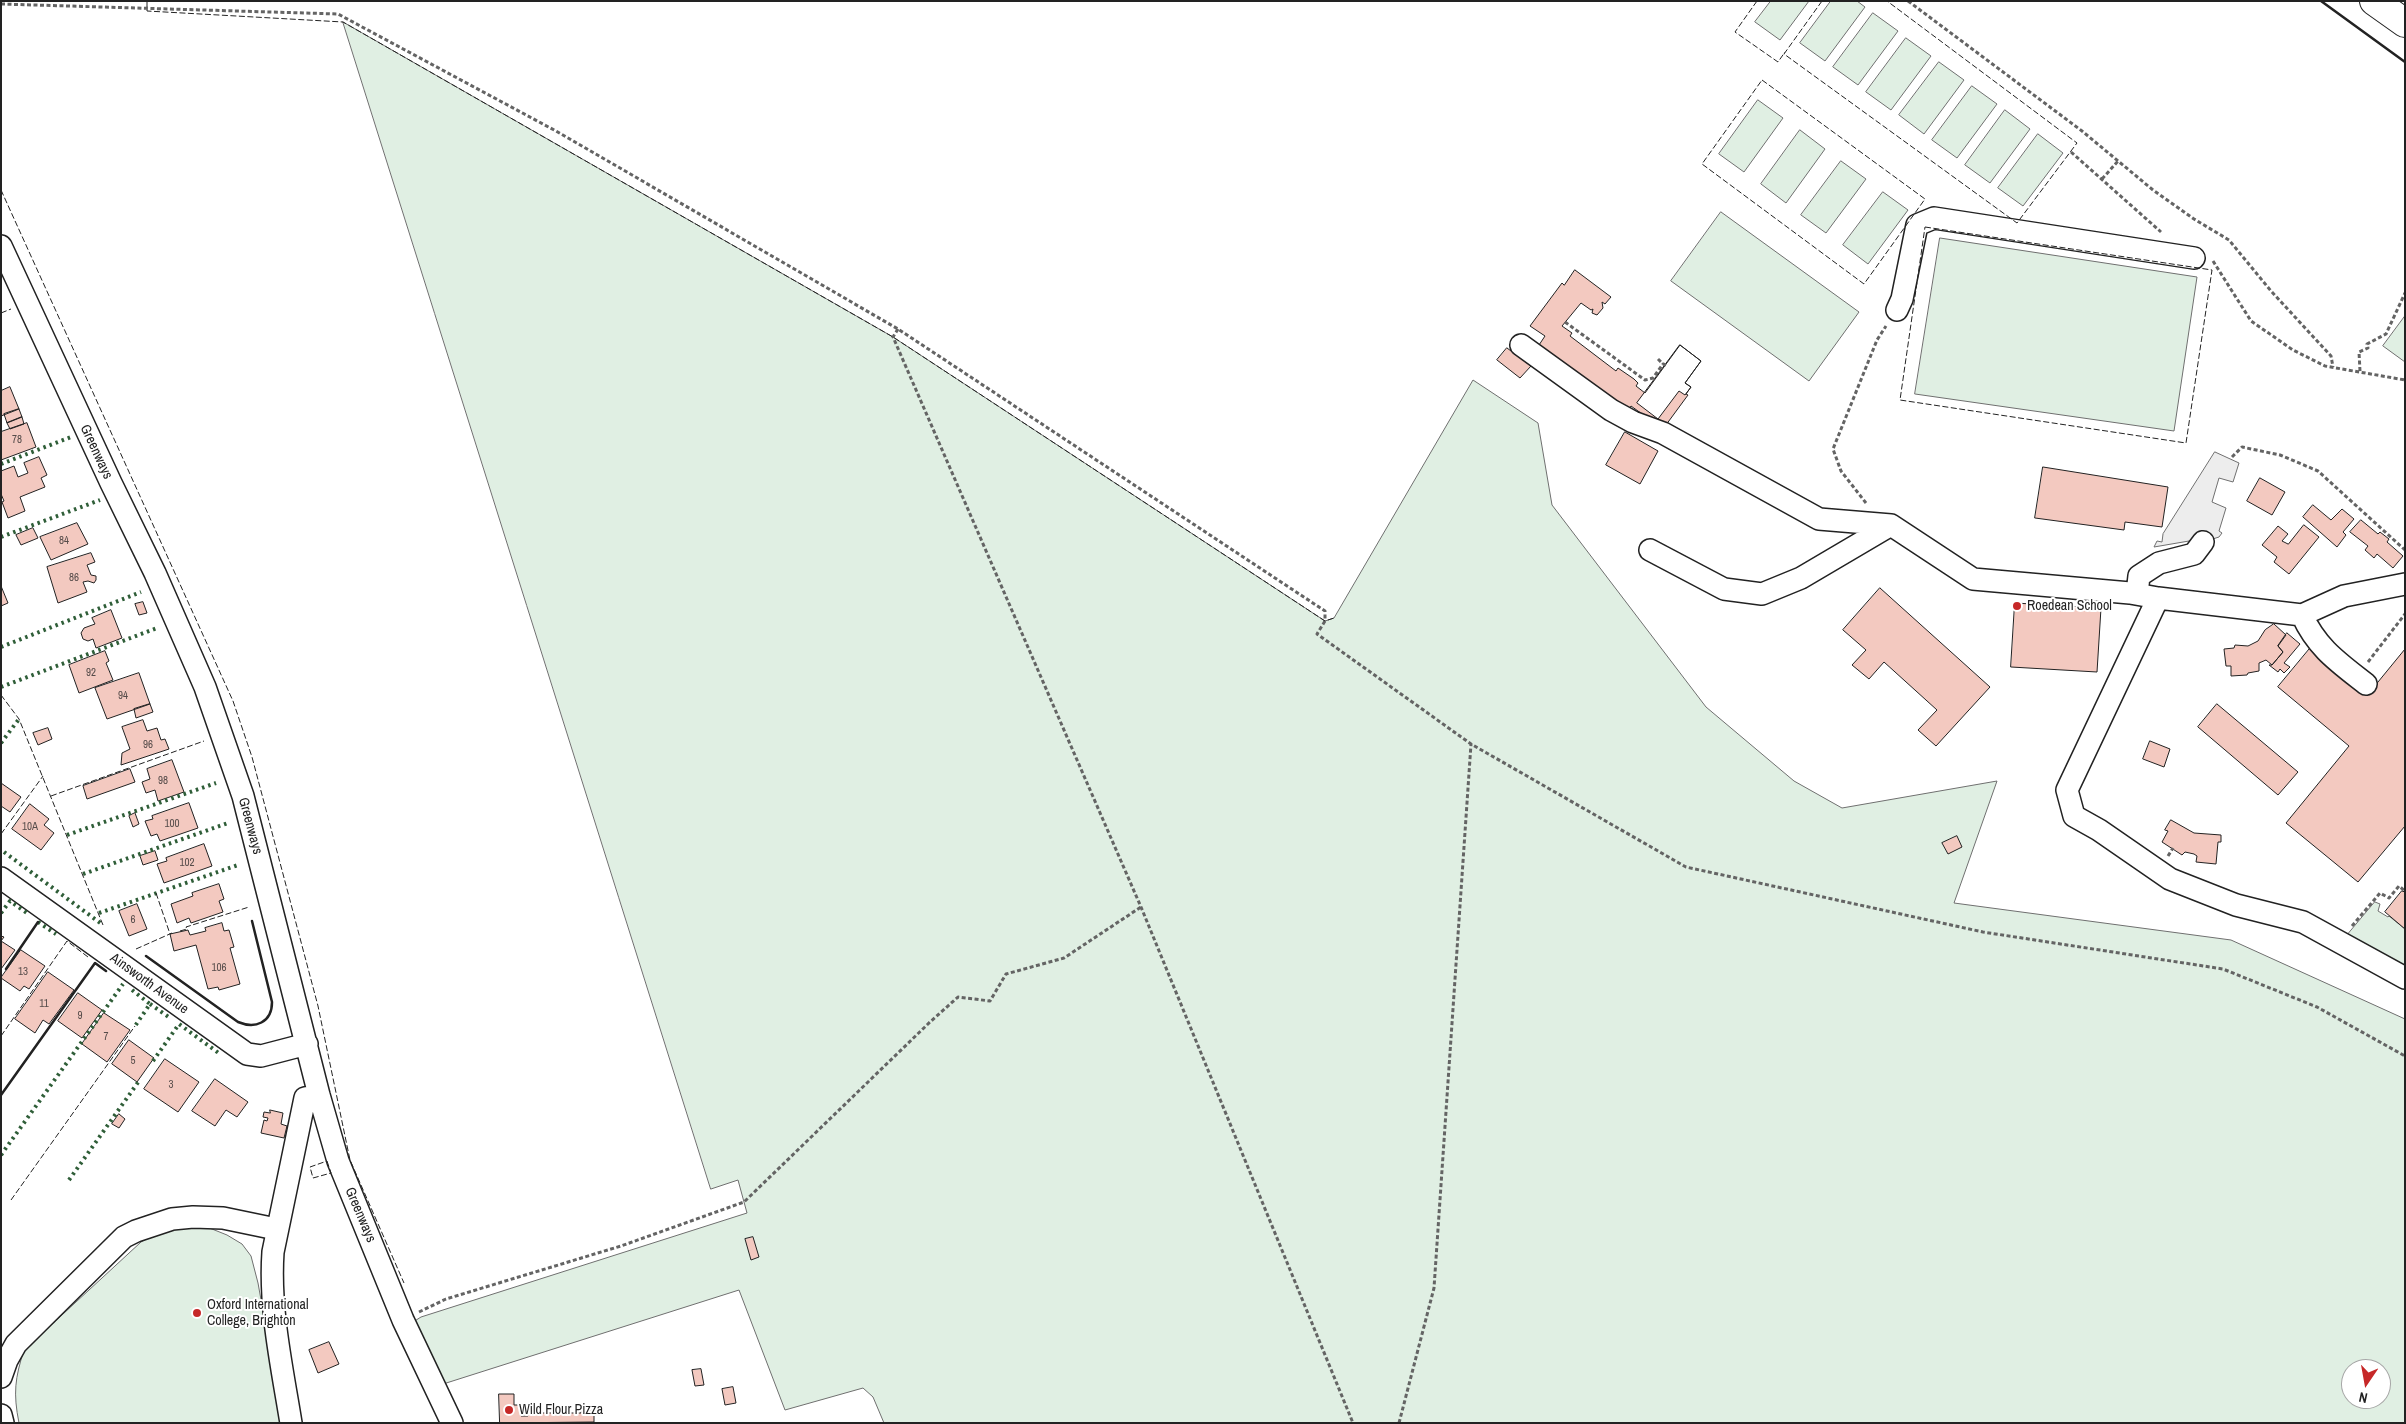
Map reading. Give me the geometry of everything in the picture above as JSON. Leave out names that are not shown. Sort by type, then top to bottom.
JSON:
[{"type":"main road","points":[[2374,1],[2405,24]]},
{"type":"street","points":[[1897,310],[1902,299],[1917,225],[1934,218],[2194,258]]},
{"type":"street","name":"Greenways","points":[[1,246],[98,457],[155,574],[205,687],[243,796],[319,1095],[338,1161],[403,1320],[446,1415],[452,1423]]},
{"type":"street","points":[[1521,345],[1611,410],[1633,422],[1663,433],[1819,519],[1891,525],[1973,579],[2137,594],[2302,615],[2344,596],[2405,584]]},
{"type":"street","points":[[1650,550],[1724,589],[1762,594],[1801,578],[1891,525]]},
{"type":"street","points":[[2137,594],[2140,576],[2159,563],[2194,554],[2204,542]]},
{"type":"street","points":[[2158,598],[2067,790],[2074,816],[2099,830],[2170,879],[2236,905],[2303,922],[2405,978]]},
{"type":"street","points":[[2302,615],[2311,635],[2335,659],[2361,680]]},
{"type":"street","name":"Ainsworth Avenue","points":[[1,878],[247,1054],[261,1056],[307,1044]]},
{"type":"street","points":[[291,1423],[278,1346],[271,1275],[276,1229],[304,1098],[319,1095]]},
{"type":"street","points":[[1,1377],[7,1360],[16,1344],[124,1237],[148,1226],[193,1216],[222,1218],[276,1229]]},
{"type":"street","points":[[1,1415],[3,1423]]},
{"type":"path","points":[[1908,1],[2194,219],[2229,240],[2271,291],[2331,356],[2333,367]]},
{"type":"path","points":[[1,4],[338,14],[556,131],[898,329],[1325,611],[1325,621],[1316,634],[1472,744],[1686,867],[1983,932],[2222,969],[2317,1007],[2405,1056]]},
{"type":"path","points":[[2071,152],[2165,235]]},
{"type":"path","points":[[2102,179],[2119,161]]},
{"type":"path","points":[[2194,258],[2215,261],[2251,321],[2293,350],[2326,366],[2405,380]]},
{"type":"path","points":[[2360,371],[2359,352],[2368,348],[2367,344],[2386,334],[2405,293]]},
{"type":"path","points":[[1565,322],[1645,380],[1653,378],[1664,364],[1658,359]]},
{"type":"path","points":[[898,329],[893,337],[1142,907],[1353,1423]]},
{"type":"path","points":[[1867,509],[1867,503],[1841,471],[1833,449],[1877,340],[1883,330]]},
{"type":"path","points":[[2232,457],[2242,447],[2280,455],[2318,470],[2405,550]]},
{"type":"path","points":[[2361,680],[2405,614]]},
{"type":"path","points":[[1399,1423],[1434,1288],[1472,744]]},
{"type":"path","points":[[2169,855],[2173,848]]},
{"type":"path","points":[[2339,942],[2380,893],[2389,898],[2398,886],[2405,891]]},
{"type":"path","points":[[403,1320],[446,1300],[621,1246],[744,1202],[958,997],[990,1001],[1006,974],[1064,958],[1142,907]]},
{"type":"green space","points":[[1771,1],[1809,1],[1780,40],[1755,22]]},
{"type":"green space","points":[[1831,1],[1857,1],[1865,7],[1825,61],[1800,43]]},
{"type":"green space","points":[[1873,13],[1898,31],[1858,85],[1833,67]]},
{"type":"green space","points":[[343,22],[893,337],[1325,621],[1334,618],[1473,380],[1538,423],[1552,505],[1706,707],[1794,781],[1842,808],[1997,781],[1954,903],[2231,940],[2405,1019],[2405,1423],[884,1423],[873,1397],[863,1388],[785,1410],[739,1290],[440,1385],[413,1322],[421,1317],[747,1213],[738,1180],[711,1189]]},
{"type":"green space","points":[[1906,38],[1931,56],[1891,110],[1866,92]]},
{"type":"green space","points":[[1939,62],[1964,80],[1924,134],[1899,115]]},
{"type":"green space","points":[[1972,86],[1997,104],[1957,158],[1932,140]]},
{"type":"green space","points":[[1758,100],[1783,118],[1744,172],[1719,154]]},
{"type":"green space","points":[[2005,110],[2030,129],[1990,183],[1965,165]]},
{"type":"green space","points":[[1800,130],[1825,149],[1786,203],[1761,184]]},
{"type":"green space","points":[[2038,134],[2063,153],[2023,206],[1998,188]]},
{"type":"green space","points":[[1841,161],[1866,179],[1826,233],[1801,215]]},
{"type":"green space","points":[[1883,192],[1908,210],[1868,264],[1843,245]]},
{"type":"green space","points":[[1721,212],[1859,312],[1809,381],[1671,281]]},
{"type":"green space","points":[[1940,238],[2197,277],[2174,431],[1915,394]]},
{"type":"green space","points":[[2405,316],[2405,362],[2383,346]]},
{"type":"green space","points":[[2375,902],[2380,904],[2378,911],[2389,916],[2405,929],[2405,973],[2344,939]]},
{"type":"green space","points":[[207,1227],[227,1235],[242,1244],[251,1256],[258,1283],[283,1423],[19,1423],[16,1386],[24,1350],[141,1242],[165,1232]]},
{"type":"shaded area","points":[[2215,452],[2239,463],[2233,482],[2219,478],[2212,502],[2226,508],[2219,531],[2222,533],[2219,537],[2203,542],[2189,541],[2154,547],[2157,541],[2162,542],[2163,534]]},
{"type":"building","points":[[1575,270],[1611,297],[1605,304],[1602,302],[1603,308],[1597,315],[1592,313],[1593,309],[1591,310],[1581,303],[1562,326],[1572,333],[1570,336],[1616,371],[1618,368],[1634,379],[1638,383],[1636,386],[1645,393],[1680,345],[1701,361],[1685,383],[1691,387],[1686,394],[1688,395],[1663,429],[1631,406],[1627,412],[1539,345],[1545,336],[1530,326],[1562,283],[1564,285]]},
{"type":"building","points":[[1680,345],[1701,361],[1685,383],[1691,387],[1685,395],[1679,391],[1658,419],[1637,403]]},
{"type":"building","points":[[1507,348],[1531,366],[1520,378],[1497,360]]},
{"type":"building","points":[[10,387],[19,409],[1,416],[1,391]]},
{"type":"building","points":[[19,409],[22,417],[7,423],[4,414]]},
{"type":"building","points":[[22,417],[24,424],[10,429],[7,423]]},
{"type":"building","points":[[27,423],[36,447],[1,460],[1,432]]},
{"type":"building","points":[[1625,432],[1658,451],[1640,484],[1606,465]]},
{"type":"building","points":[[39,457],[47,475],[41,478],[45,487],[20,497],[25,511],[8,518],[2,502],[4,501],[1,494],[1,471],[14,466],[18,477],[28,473],[24,463]]},
{"type":"building","points":[[2043,467],[2168,487],[2162,527],[2125,522],[2124,530],[2035,518]]},
{"type":"building","points":[[2260,478],[2285,492],[2272,515],[2247,501]]},
{"type":"building","points":[[2313,505],[2331,520],[2342,509],[2354,519],[2343,532],[2346,535],[2337,547],[2303,517]]},
{"type":"building","points":[[2361,520],[2378,534],[2380,532],[2389,539],[2387,542],[2403,556],[2393,568],[2377,554],[2374,558],[2365,550],[2368,546],[2350,532]]},
{"type":"building","points":[[77,523],[88,544],[51,560],[40,537]]},
{"type":"building","points":[[2304,525],[2319,537],[2289,574],[2274,562],[2277,557],[2262,545],[2278,526],[2288,534],[2282,541],[2288,544]]},
{"type":"building","points":[[33,528],[38,538],[21,545],[16,535]]},
{"type":"building","points":[[91,553],[95,562],[87,565],[91,575],[96,576],[96,580],[94,583],[83,582],[87,592],[58,603],[47,567]]},
{"type":"building","points":[[1,586],[8,603],[1,606]]},
{"type":"building","points":[[1880,588],[1990,687],[1936,746],[1918,730],[1937,710],[1884,662],[1869,679],[1852,665],[1866,650],[1843,630]]},
{"type":"building","points":[[143,602],[147,613],[139,615],[135,604]]},
{"type":"building","points":[[2015,603],[2101,608],[2097,672],[2011,667]]},
{"type":"building","points":[[111,610],[122,638],[96,648],[93,639],[88,641],[83,639],[81,633],[84,628],[95,624],[92,618]]},
{"type":"building","points":[[2274,624],[2286,635],[2278,646],[2283,652],[2272,665],[2266,660],[2259,663],[2259,671],[2248,673],[2247,675],[2231,676],[2231,666],[2226,666],[2224,649],[2234,648],[2235,645],[2248,646],[2258,641],[2265,630]]},
{"type":"building","points":[[2287,633],[2300,644],[2284,663],[2290,667],[2284,673],[2280,669],[2278,672],[2269,665],[2272,665],[2283,652],[2278,646]]},
{"type":"building","points":[[2312,646],[2369,693],[2405,649],[2405,826],[2358,882],[2286,823],[2349,746],[2278,687]]},
{"type":"building","points":[[105,651],[109,661],[106,663],[113,680],[79,693],[69,665]]},
{"type":"building","points":[[139,673],[150,704],[107,719],[95,688]]},
{"type":"building","points":[[150,704],[153,712],[136,718],[134,709]]},
{"type":"building","points":[[2217,704],[2298,772],[2278,795],[2198,727]]},
{"type":"building","points":[[143,720],[147,731],[157,728],[161,740],[165,739],[169,749],[121,765],[122,753],[130,749],[122,727]]},
{"type":"building","points":[[48,728],[52,739],[38,745],[33,733]]},
{"type":"building","points":[[2150,741],[2170,749],[2164,767],[2143,759]]},
{"type":"building","points":[[172,760],[184,792],[158,801],[155,790],[146,793],[142,782],[150,779],[147,769]]},
{"type":"building","points":[[130,769],[135,782],[87,799],[83,786]]},
{"type":"building","points":[[1,783],[21,797],[10,812],[1,806]]},
{"type":"building","points":[[189,803],[198,828],[160,841],[157,834],[151,836],[145,821],[153,819],[152,816]]},
{"type":"building","points":[[30,804],[49,819],[44,825],[54,833],[41,850],[12,829]]},
{"type":"building","points":[[135,813],[139,824],[133,827],[129,816]]},
{"type":"building","points":[[2171,820],[2194,833],[2221,835],[2221,842],[2218,842],[2216,864],[2196,862],[2197,856],[2194,854],[2185,852],[2182,855],[2162,842],[2168,831],[2165,830]]},
{"type":"building","points":[[1957,836],[1962,847],[1948,854],[1942,843]]},
{"type":"building","points":[[204,844],[212,866],[164,883],[157,864],[167,861],[166,858]]},
{"type":"building","points":[[155,851],[158,860],[143,865],[140,856]]},
{"type":"building","points":[[219,884],[224,899],[219,901],[223,912],[191,923],[189,918],[177,923],[171,904],[193,896],[192,893]]},
{"type":"building","points":[[2402,891],[2405,892],[2405,929],[2385,912]]},
{"type":"building","points":[[137,904],[147,929],[129,936],[119,911]]},
{"type":"building","points":[[222,923],[224,931],[229,930],[234,947],[230,948],[240,984],[219,990],[218,987],[208,989],[196,945],[174,951],[170,934],[188,930],[190,935],[206,931],[205,928]]},
{"type":"building","points":[[1,941],[15,950],[1,969]]},
{"type":"building","points":[[21,950],[45,966],[29,989],[24,986],[20,991],[1,978]]},
{"type":"building","points":[[48,972],[74,990],[49,1024],[43,1020],[35,1033],[15,1019]]},
{"type":"building","points":[[78,993],[102,1010],[82,1038],[58,1021]]},
{"type":"building","points":[[104,1013],[130,1030],[107,1062],[82,1044]]},
{"type":"building","points":[[129,1040],[154,1058],[137,1082],[112,1064]]},
{"type":"building","points":[[165,1059],[199,1082],[178,1112],[144,1089]]},
{"type":"building","points":[[215,1079],[248,1102],[237,1117],[226,1110],[215,1126],[192,1111]]},
{"type":"building","points":[[270,1110],[283,1113],[281,1124],[287,1126],[284,1138],[261,1133],[264,1120],[267,1121],[268,1118],[263,1117],[264,1112],[270,1113]]},
{"type":"building","points":[[119,1114],[125,1119],[119,1128],[112,1124]]},
{"type":"building","points":[[753,1237],[759,1257],[751,1260],[745,1239]]},
{"type":"building","points":[[329,1342],[339,1364],[318,1373],[309,1350]]},
{"type":"building","points":[[701,1369],[704,1385],[695,1386],[692,1370]]},
{"type":"building","points":[[733,1387],[736,1403],[725,1405],[722,1389]]},
{"type":"building","points":[[499,1394],[514,1394],[514,1405],[521,1405],[521,1416],[528,1416],[528,1413],[556,1413],[556,1406],[565,1406],[565,1413],[581,1413],[581,1408],[591,1408],[591,1413],[594,1413],[594,1422],[500,1423]]},
{"type":"hedge","points":[[1,464],[71,437]]},
{"type":"hedge","points":[[1,537],[100,500]]},
{"type":"hedge","points":[[1,647],[141,592]]},
{"type":"hedge","points":[[1,687],[157,628]]},
{"type":"hedge","points":[[1,743],[19,719]]},
{"type":"hedge","points":[[67,835],[216,783]]},
{"type":"hedge","points":[[83,874],[228,823]]},
{"type":"hedge","points":[[4,852],[103,925]]},
{"type":"hedge","points":[[99,913],[238,865]]},
{"type":"hedge","points":[[1,913],[10,901],[27,913]]},
{"type":"hedge","points":[[38,922],[56,934]]},
{"type":"hedge","points":[[1,1155],[123,984]]},
{"type":"hedge","points":[[132,990],[150,1004],[135,1026]]},
{"type":"hedge","points":[[150,1004],[170,1018]]},
{"type":"hedge","points":[[153,1061],[179,1024],[220,1054]]},
{"type":"hedge","points":[[69,1180],[139,1081]]},
{"type":"fence","points":[[147,1],[147,11],[343,22],[893,337],[1325,621],[1334,618]]},
{"type":"fence","points":[[1757,1],[1735,32],[1778,62],[1785,52]]},
{"type":"fence","points":[[1822,1],[1784,54],[2017,223],[2077,143],[1887,1]]},
{"type":"fence","points":[[1762,80],[1925,199],[1864,284],[1702,164],[1762,80]]},
{"type":"fence","points":[[1,190],[233,701],[252,757],[318,1006],[350,1160],[404,1283]]},
{"type":"fence","points":[[1925,227],[2212,270],[2186,443],[1900,400],[1925,227]]},
{"type":"fence","points":[[1,313],[11,309]]},
{"type":"fence","points":[[1,695],[19,719],[103,925]]},
{"type":"fence","points":[[51,796],[204,741]]},
{"type":"fence","points":[[1,834],[43,776]]},
{"type":"fence","points":[[156,893],[170,934]]},
{"type":"fence","points":[[180,931],[187,929],[186,927],[249,907]]},
{"type":"fence","points":[[136,949],[172,933]]},
{"type":"fence","points":[[1,1036],[67,941],[88,957]]},
{"type":"fence","points":[[11,1200],[135,1026]]},
{"type":"fence","points":[[327,1161],[331,1173],[313,1178],[310,1167],[327,1161]]},
{"type":"wall","points":[[2321,1],[2405,62]]},
{"type":"wall","points":[[146,956],[238,1022],[250,1025],[256,1024],[266,1019],[269,1015],[272,1002],[252,921]]},
{"type":"wall","points":[[6,969],[38,922]]},
{"type":"wall","points":[[1,1095],[95,963],[106,971]]},
{"type":"place","name":"Roedean School","points":[[2017,606]]},
{"type":"place","name":"Oxford International College, Brighton","points":[[197,1313]]},
{"type":"place","name":"Wild Flour Pizza","points":[[509,1410]]}]
